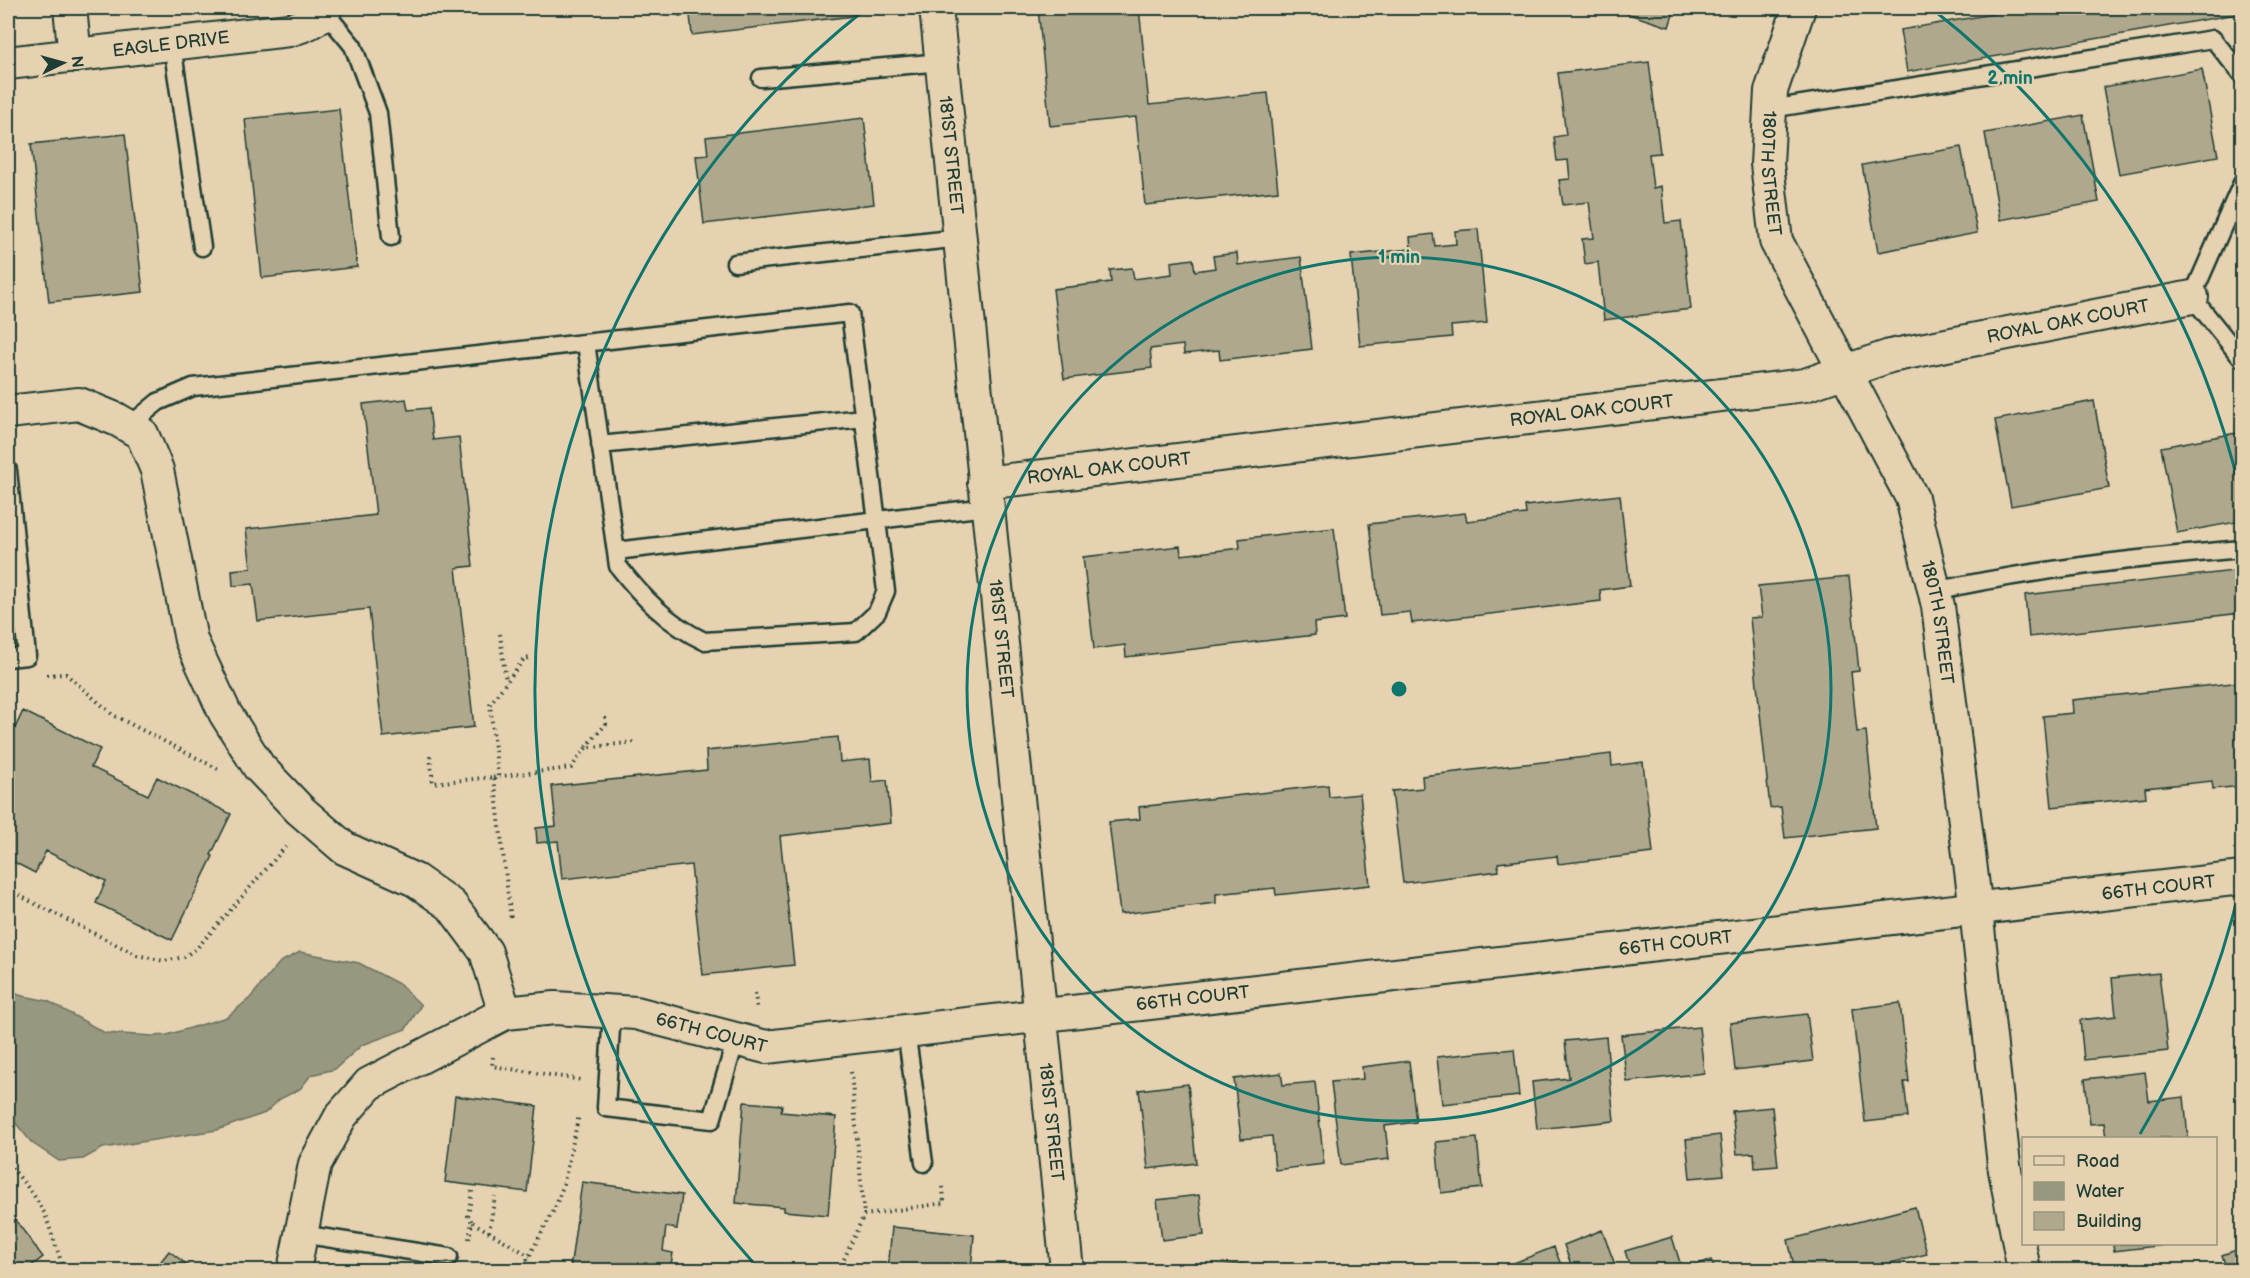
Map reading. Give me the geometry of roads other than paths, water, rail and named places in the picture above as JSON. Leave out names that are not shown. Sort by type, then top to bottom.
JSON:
[{"type":"street","points":[[69,8],[75,56]]},
{"type":"street","name":"181ST STREET","points":[[936,8],[1067,1270]]},
{"type":"street","name":"180TH STREET","points":[[1799,8],[1771,91],[1767,164],[1776,241],[1912,498],[1935,591],[1976,910],[2004,1165],[2024,1270]]},
{"type":"street","name":"EAGLE DRIVE","points":[[8,63],[289,30],[307,24],[325,9]]},
{"type":"street","name":"ROYAL OAK COURT","points":[[985,495],[1805,386],[1890,356],[2192,297]]},
{"type":"street","points":[[8,412],[79,404],[118,420],[142,434],[157,470],[191,640],[225,713],[259,767],[300,810],[344,849],[415,880],[451,905],[486,952],[505,1013]]},
{"type":"street","name":"66TH COURT","points":[[294,1270],[315,1164],[341,1116],[369,1084],[505,1013],[555,1008],[636,1013],[766,1047],[2242,878]]},
{"type":"lane","points":[[325,9],[352,46],[378,113],[391,237]]},
{"type":"lane","points":[[1770,110],[2213,39],[2242,75]]},
{"type":"lane","points":[[172,45],[202,247]]},
{"type":"lane","points":[[761,78],[942,62]]},
{"type":"lane","points":[[2242,183],[2192,297],[2242,359]]},
{"type":"lane","points":[[735,263],[960,238]]},
{"type":"lane","points":[[129,426],[158,402],[193,387],[850,313],[886,591],[877,612],[856,632],[704,642],[686,633],[639,594],[618,566],[586,343]]},
{"type":"lane","points":[[600,445],[864,418]]},
{"type":"lane","points":[[8,470],[27,656],[8,658]]},
{"type":"lane","points":[[616,552],[877,520],[985,495]]},
{"type":"lane","points":[[1935,591],[2003,577],[2163,556],[2242,549]]},
{"type":"lane","points":[[612,1012],[606,1108],[711,1120],[736,1039]]},
{"type":"lane","points":[[906,1030],[924,1163]]},
{"type":"lane","points":[[301,1233],[449,1257]]},
{"type":"water","points":[[300,952],[359,963],[399,984],[421,1005],[406,1029],[362,1045],[335,1069],[311,1075],[300,1089],[280,1099],[265,1113],[217,1130],[103,1148],[83,1159],[59,1161],[32,1143],[8,1114],[8,988],[19,995],[48,1001],[105,1033],[167,1035],[227,1017],[250,998],[280,962]]}]
